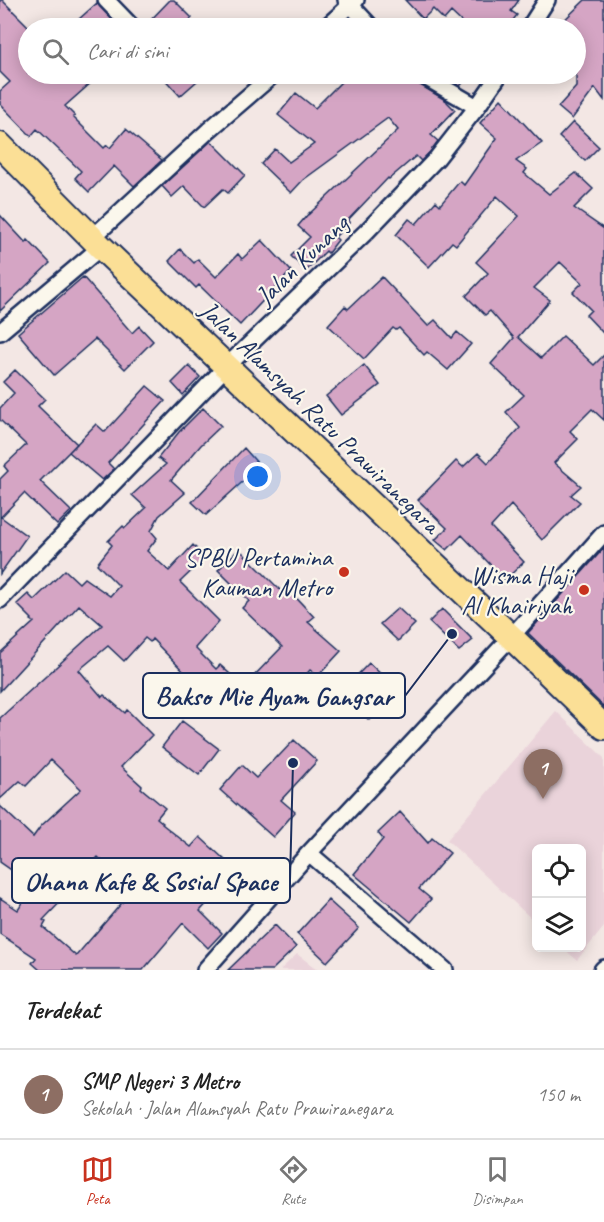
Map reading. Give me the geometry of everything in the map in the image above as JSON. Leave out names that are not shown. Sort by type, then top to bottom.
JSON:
[{"type":"main road","name":"Jalan Alamsyah Ratu Prawiranegara","points":[[0,145],[97,243],[604,727]]},
{"type":"street","points":[[106,0],[123,18]]},
{"type":"street","points":[[535,18],[547,0]]},
{"type":"street","points":[[335,18],[351,2],[364,18]]},
{"type":"street","points":[[0,332],[97,243],[209,130],[262,84]]},
{"type":"street","points":[[437,84],[477,107]]},
{"type":"street","name":"Jalan Kunang","points":[[0,600],[226,367],[366,232],[437,158],[493,84]]},
{"type":"street","points":[[205,970],[309,853],[511,637],[604,532]]},
{"type":"street","points":[[309,853],[445,970]]},
{"type":"shaded area","points":[[556,711],[604,758],[604,927],[586,949],[586,844],[532,844],[532,919],[447,840]]},
{"type":"shaded area","points":[[568,952],[584,952],[577,960]]},
{"type":"shaded area","points":[[297,954],[318,970],[280,970]]},
{"type":"building","points":[[0,0],[2,0],[20,18],[18,18],[18,84],[90,84],[65,106],[75,116],[73,117],[104,148],[107,145],[110,148],[126,129],[162,160],[134,186],[114,166],[89,192],[75,178],[81,171],[37,129],[31,136],[0,104],[0,91],[10,82],[0,72]]},
{"type":"building","points":[[170,0],[174,0],[192,18],[153,18]]},
{"type":"building","points":[[405,0],[519,0],[511,11],[517,15],[515,18],[457,18],[451,12],[446,18],[442,18],[433,9],[422,18]]},
{"type":"building","points":[[585,0],[604,0],[604,100],[595,88],[572,119],[558,107],[576,87],[576,84],[586,84],[586,18],[566,18]]},
{"type":"building","points":[[97,3],[111,18],[80,18]]},
{"type":"building","points":[[169,84],[194,84],[180,96]]},
{"type":"building","points":[[339,84],[418,84],[447,101],[455,110],[431,135],[438,141],[430,152],[421,161],[416,156],[388,178],[348,220],[350,222],[335,237],[338,240],[328,253],[326,251],[306,271],[291,256],[310,237],[298,226],[398,130],[388,118],[303,180],[291,193],[261,164],[275,149],[289,162],[314,144],[278,115],[296,93],[315,108]]},
{"type":"building","points":[[501,99],[542,143],[516,161],[527,169],[524,173],[549,194],[576,173],[593,189],[574,208],[604,229],[604,334],[586,315],[591,310],[573,292],[582,283],[560,262],[534,288],[550,300],[518,337],[541,358],[563,336],[594,365],[604,355],[604,420],[592,409],[570,431],[578,439],[554,463],[581,486],[571,495],[580,502],[542,540],[511,505],[491,527],[524,562],[505,580],[462,535],[447,550],[435,540],[447,528],[418,500],[456,461],[463,467],[478,453],[488,463],[520,428],[506,412],[524,395],[491,364],[514,338],[490,311],[485,315],[466,296],[488,273],[476,262],[519,216],[497,196],[456,245],[452,242],[429,267],[396,235],[409,219],[416,224],[436,201],[440,205],[460,181],[464,185],[497,138],[480,123]]},
{"type":"building","points":[[573,122],[599,147],[585,161],[559,137]]},
{"type":"building","points":[[211,141],[245,175],[228,193],[223,189],[204,207],[184,186],[172,197],[162,186]]},
{"type":"building","points":[[0,215],[26,243],[28,240],[50,263],[0,311]]},
{"type":"building","points":[[262,240],[291,271],[240,325],[199,285],[196,288],[169,261],[180,249],[194,263],[198,259],[216,277],[238,254],[242,259]]},
{"type":"building","points":[[83,277],[132,333],[139,326],[153,341],[125,369],[95,339],[54,375],[18,333]]},
{"type":"building","points":[[382,277],[428,326],[435,320],[452,338],[457,332],[471,344],[448,370],[427,352],[424,355],[399,328],[396,330],[393,328],[364,359],[328,325],[345,306],[348,309]]},
{"type":"building","points":[[364,365],[380,385],[341,415],[326,396]]},
{"type":"building","points":[[189,366],[200,377],[183,395],[172,383]]},
{"type":"building","points":[[15,370],[45,399],[38,406],[77,444],[40,481],[71,511],[57,525],[24,493],[1,517],[27,536],[0,574],[0,479],[8,471],[4,466],[26,445],[0,420],[0,408],[14,393],[3,382]]},
{"type":"building","points":[[147,386],[165,401],[108,463],[114,469],[102,480],[69,452],[96,424],[105,432]]},
{"type":"building","points":[[203,408],[221,426],[171,480],[185,493],[159,516],[151,531],[157,538],[147,551],[169,571],[193,545],[205,558],[180,582],[219,621],[195,648],[216,669],[220,665],[248,690],[228,713],[152,639],[150,642],[145,638],[124,661],[108,646],[79,670],[102,697],[104,695],[125,713],[127,710],[152,735],[121,767],[165,808],[157,818],[191,847],[200,837],[237,871],[200,911],[222,933],[208,948],[183,923],[143,970],[40,970],[32,963],[36,958],[0,934],[0,898],[18,910],[34,886],[0,862],[0,806],[33,837],[41,826],[81,789],[51,760],[26,786],[20,781],[0,799],[0,718],[102,625],[79,605],[0,691],[0,653],[34,622],[17,604],[28,594],[34,600],[65,570],[79,583],[84,578],[110,596],[119,586],[97,564],[112,545],[108,541],[146,508],[132,495],[166,464],[158,458]],"holes":[[[98,857],[133,890],[76,956],[43,927],[46,922],[43,920],[69,893],[66,890]]]},
{"type":"building","points":[[244,448],[260,466],[206,515],[192,502]]},
{"type":"building","name":"Wisma Haji Al Khairiyah","points":[[604,548],[604,707],[528,633]]},
{"type":"building","points":[[239,549],[284,594],[288,589],[314,617],[308,622],[341,651],[318,676],[310,670],[281,703],[268,690],[263,695],[249,681],[282,647],[242,608],[249,601],[218,570]]},
{"type":"building","points":[[398,608],[415,624],[398,641],[380,624]]},
{"type":"building","points":[[442,609],[473,640],[459,651],[429,622]]},
{"type":"building","points":[[369,663],[398,690],[369,720],[340,693]]},
{"type":"building","points":[[182,721],[219,749],[199,775],[162,747]]},
{"type":"building","points":[[294,740],[317,761],[281,800],[295,812],[273,837],[220,790],[242,765],[256,778]]},
{"type":"building","points":[[400,812],[428,843],[432,838],[450,853],[419,889],[431,899],[411,922],[354,874],[383,839],[378,833]]},
{"type":"building","points":[[328,900],[359,928],[327,962],[297,934]]},
{"type":"building","points":[[275,925],[296,947],[272,970],[228,970]]},
{"type":"place","name":"SPBU Pertamina Kauman Metro","points":[[344,572]]},
{"type":"place","name":"Wisma Haji Al Khairiyah","points":[[584,590]]},
{"type":"place","name":"Bakso Mie Ayam Gangsar","points":[[452,634]]},
{"type":"place","name":"Ohana Kafe & Sosial Space","points":[[293,763]]},
{"type":"place","name":"SMP Negeri 3 Metro","points":[[543,799]]}]
